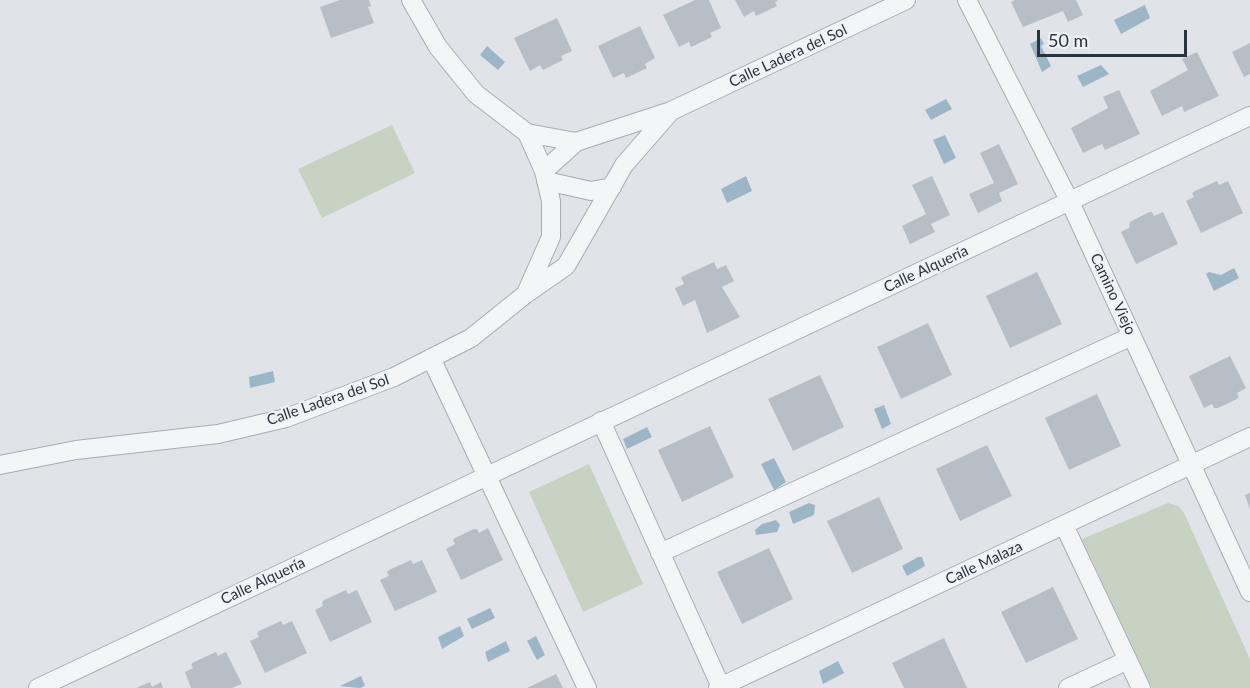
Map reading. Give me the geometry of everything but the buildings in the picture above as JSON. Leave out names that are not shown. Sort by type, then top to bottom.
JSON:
[{"type":"street","points":[[411,0],[438,47],[476,94],[527,134]]},
{"type":"street","name":"Calle Ladera del Sol","points":[[527,134],[576,141],[671,111],[906,0]]},
{"type":"street","name":"Camino Viejo","points":[[967,0],[1070,201],[1250,592]]},
{"type":"street","name":"Calle Ladera del Sol","points":[[0,465],[76,450],[218,434],[286,418],[394,377],[471,338],[527,293],[566,266],[624,165],[671,111]]},
{"type":"street","name":"Calle Alquería","points":[[38,688],[1250,116]]},
{"type":"street","name":"Calle Ladera del Sol","points":[[527,134],[545,176],[551,201],[551,237],[527,293]]},
{"type":"street","name":"Calle Ladera del Sol","points":[[545,176],[576,141]]},
{"type":"street","points":[[545,176],[591,191],[612,187]]},
{"type":"street","points":[[660,553],[1132,336]]},
{"type":"street","points":[[431,358],[488,474],[587,688]]},
{"type":"street","points":[[601,421],[719,687]]},
{"type":"street","name":"Calle Malaza","points":[[719,687],[1250,437]]},
{"type":"street","points":[[1064,525],[1141,688]]},
{"type":"street","points":[[1068,688],[1128,660]]},
{"type":"green space","points":[[392,125],[415,173],[322,218],[298,169]]},
{"type":"green space","points":[[589,464],[643,584],[583,612],[529,492]]},
{"type":"green space","points":[[1168,503],[1178,506],[1184,513],[1250,659],[1250,688],[1152,688],[1082,539]]},
{"type":"water","points":[[1145,5],[1150,18],[1121,34],[1114,20]]},
{"type":"water","points":[[1041,38],[1044,44],[1041,46],[1051,66],[1042,72],[1030,44]]},
{"type":"water","points":[[487,46],[505,62],[498,70],[480,55]]},
{"type":"water","points":[[1101,65],[1109,74],[1083,87],[1077,76]]},
{"type":"water","points":[[946,99],[952,109],[931,120],[925,110]]},
{"type":"water","points":[[945,135],[956,158],[944,164],[933,140]]},
{"type":"water","points":[[746,176],[752,191],[727,203],[721,189]]},
{"type":"water","points":[[1234,268],[1239,278],[1214,291],[1206,274],[1209,272],[1221,275]]},
{"type":"water","points":[[273,371],[275,382],[250,388],[249,377]]},
{"type":"water","points":[[884,405],[891,424],[882,429],[874,409]]},
{"type":"water","points":[[647,427],[652,437],[627,449],[623,439]]},
{"type":"water","points":[[774,458],[786,482],[774,490],[761,464]]},
{"type":"water","points":[[809,503],[815,505],[814,515],[793,524],[789,512]]},
{"type":"water","points":[[776,520],[780,525],[777,532],[756,535],[755,530],[762,524]]},
{"type":"water","points":[[922,557],[925,566],[907,576],[902,566]]},
{"type":"water","points":[[490,608],[495,618],[472,629],[467,619]]},
{"type":"water","points":[[460,626],[464,636],[442,649],[438,637]]},
{"type":"water","points":[[536,636],[545,655],[537,660],[527,641]]},
{"type":"water","points":[[506,641],[510,651],[488,662],[485,652]]},
{"type":"water","points":[[838,661],[844,673],[823,684],[819,671]]},
{"type":"water","points":[[361,676],[365,686],[360,688],[340,686]]}]
